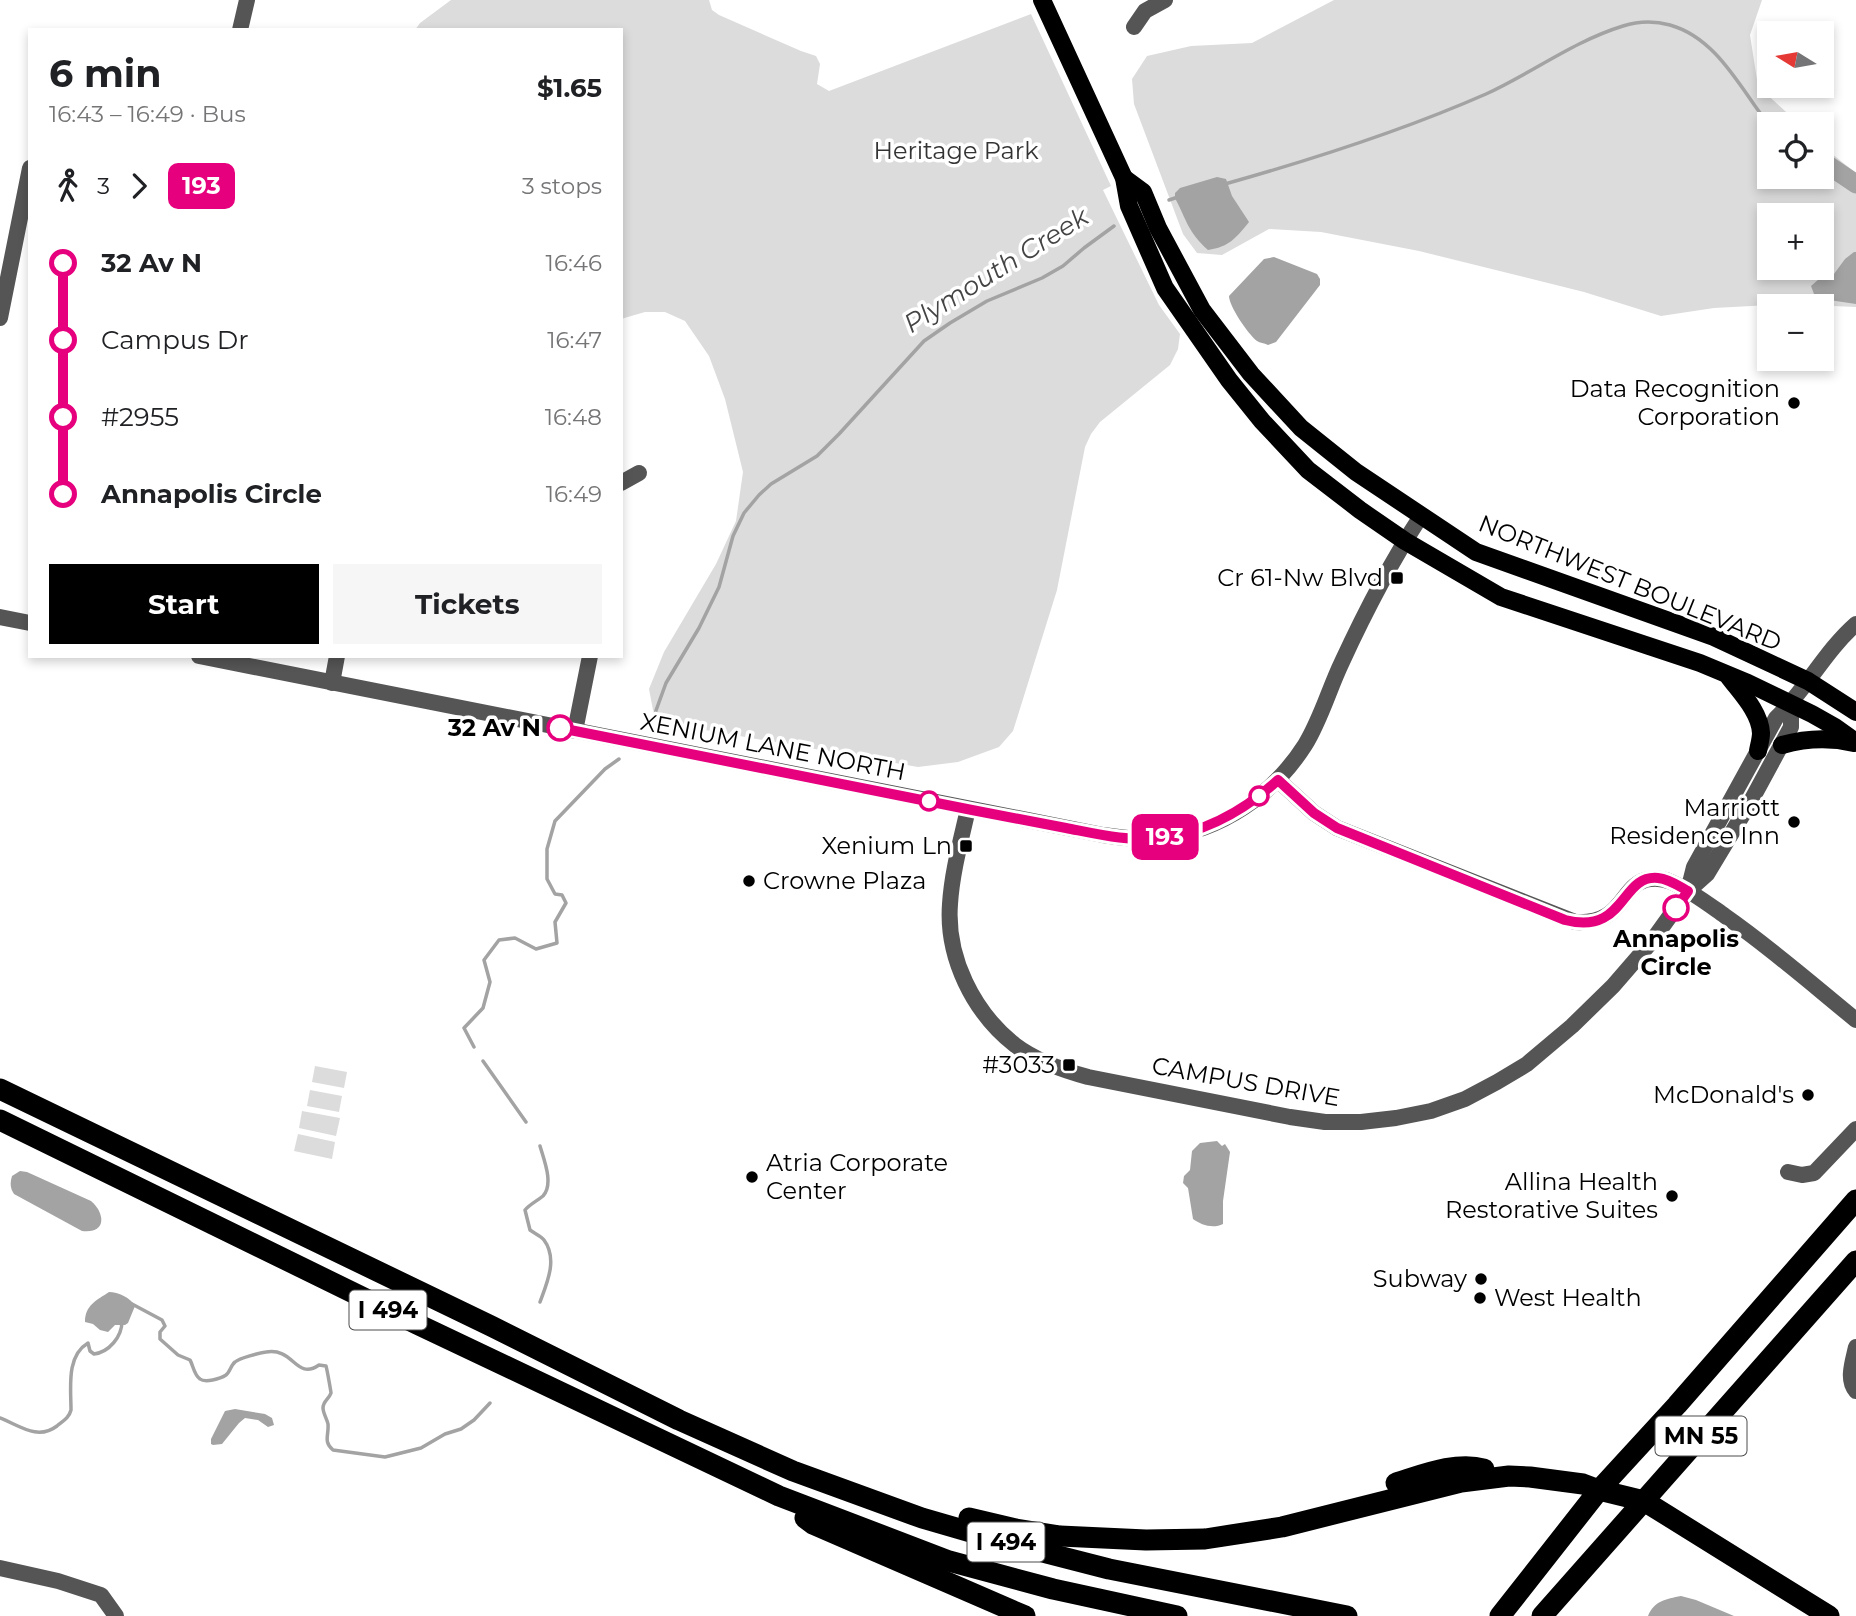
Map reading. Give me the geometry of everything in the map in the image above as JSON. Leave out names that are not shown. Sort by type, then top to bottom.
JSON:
[{"type":"highway","name":"I 494","points":[[0,1089],[491,1326],[679,1420],[793,1471],[922,1518],[1015,1545],[1109,1569],[1348,1616]]},
{"type":"highway","name":"I 494","points":[[0,1120],[417,1324],[779,1496],[949,1561],[1053,1589],[1177,1616]]},
{"type":"highway","name":"MN 55","points":[[1506,1609],[1599,1490],[1856,1199]]},
{"type":"highway","name":"MN 55","points":[[1544,1613],[1856,1261]]},
{"type":"highway","points":[[679,1420],[949,1513],[1060,1536],[1205,1539],[1282,1527],[1461,1482],[1530,1476],[1583,1484],[1644,1501],[1829,1616]]},
{"type":"highway","points":[[779,1496],[813,1524],[1025,1616]]},
{"type":"main road","name":"NORTHWEST BOULEVARD","points":[[1042,0],[1124,178],[1129,206],[1166,288],[1229,380],[1262,422],[1308,471],[1405,541],[1502,597],[1727,674],[1835,727],[1856,743]]},
{"type":"main road","name":"NORTHWEST BOULEVARD","points":[[1124,178],[1143,192],[1158,228],[1202,310],[1251,374],[1301,428],[1356,472],[1476,552],[1714,637],[1808,681],[1856,712]]},
{"type":"main road","points":[[1727,674],[1750,704],[1758,720],[1761,733],[1758,751]]},
{"type":"main road","points":[[1782,745],[1820,738],[1856,743]]},
{"type":"street","points":[[240,28],[247,0]]},
{"type":"street","points":[[1134,27],[1145,11],[1165,0]]},
{"type":"street","points":[[0,318],[28,178]]},
{"type":"street","points":[[623,482],[639,473]]},
{"type":"street","name":"XENIUM LANE NORTH","points":[[209,658],[1103,835],[1132,839],[1159,838],[1191,832],[1241,809],[1278,780],[1288,768],[1306,743],[1318,719],[1364,614],[1421,516]]},
{"type":"street","points":[[0,617],[28,623]]},
{"type":"street","name":"CAMPUS DRIVE","points":[[1688,891],[1694,867],[1776,718],[1791,704],[1830,651],[1856,624]]},
{"type":"street","points":[[332,683],[337,658]]},
{"type":"street","points":[[575,731],[590,658]]},
{"type":"street","name":"CAMPUS DRIVE","points":[[968,809],[950,905],[951,932],[956,957],[978,1006],[1015,1045],[1056,1067],[1088,1077],[1290,1117],[1325,1122],[1373,1121],[1431,1111],[1465,1099],[1497,1082],[1527,1063],[1572,1026],[1614,986],[1652,941],[1688,891],[1707,874],[1791,727],[1791,704]]},
{"type":"street","points":[[1278,780],[1314,813],[1337,828],[1565,920],[1586,923],[1597,921],[1615,910],[1636,884],[1645,879],[1669,881],[1750,933],[1856,1020]]},
{"type":"street","points":[[1788,1172],[1802,1175],[1814,1173],[1856,1129]]},
{"type":"street","points":[[1854,1388],[1852,1371],[1856,1347]]},
{"type":"street","points":[[0,1568],[58,1580],[101,1595],[116,1616]]},
{"type":"green space","name":"Heritage Park","points":[[451,0],[709,0],[712,10],[719,15],[816,56],[820,64],[817,84],[829,91],[1031,14],[1111,186],[1103,190],[1159,305],[1180,334],[1178,349],[1170,365],[1100,422],[1085,447],[1057,590],[1013,731],[999,747],[958,762],[918,767],[665,723],[653,710],[649,689],[664,652],[716,564],[736,521],[743,472],[725,399],[709,356],[685,321],[665,312],[645,312],[623,318],[623,28],[416,28]]},
{"type":"green space","points":[[1334,0],[1762,0],[1750,35],[1757,98],[1771,98],[1786,112],[1757,112],[1757,189],[1834,189],[1834,156],[1856,173],[1856,307],[1834,306],[1834,294],[1757,294],[1757,306],[1714,308],[1661,316],[1584,292],[1419,251],[1321,232],[1269,229],[1222,255],[1197,253],[1183,234],[1134,104],[1132,79],[1147,56],[1191,46],[1252,43]]},
{"type":"green space","points":[[315,1066],[347,1072],[344,1088],[312,1082]]},
{"type":"green space","points":[[310,1090],[342,1096],[339,1112],[307,1106]]},
{"type":"green space","points":[[302,1111],[340,1118],[336,1136],[299,1128]]},
{"type":"green space","points":[[298,1134],[335,1142],[332,1159],[294,1151]]},
{"type":"shaded area","points":[[1217,177],[1226,179],[1232,196],[1249,222],[1232,241],[1208,250],[1189,226],[1175,193],[1180,188]]},
{"type":"shaded area","points":[[1856,252],[1856,304],[1834,301],[1834,294],[1814,294],[1811,286],[1818,280],[1834,280],[1834,274],[1845,259]]},
{"type":"shaded area","points":[[1274,257],[1317,274],[1320,285],[1276,342],[1268,345],[1257,341],[1249,332],[1235,313],[1229,296],[1264,259]]},
{"type":"shaded area","points":[[1217,1141],[1222,1146],[1225,1144],[1230,1152],[1223,1201],[1223,1224],[1211,1226],[1193,1219],[1188,1188],[1183,1183],[1184,1176],[1190,1170],[1192,1151],[1200,1143]]},
{"type":"shaded area","points":[[20,1171],[91,1201],[101,1217],[99,1226],[90,1231],[82,1231],[14,1194],[12,1176]]},
{"type":"shaded area","points":[[109,1292],[124,1296],[135,1306],[128,1323],[115,1325],[108,1332],[85,1322],[89,1307]]},
{"type":"shaded area","points":[[235,1409],[265,1414],[272,1418],[274,1425],[268,1427],[258,1420],[245,1418],[222,1444],[211,1444],[225,1411]]},
{"type":"shaded area","points":[[1681,1596],[1734,1616],[1648,1616],[1657,1604]]},
{"type":"waterway","name":"Plymouth Creek","points":[[1225,184],[1325,154],[1422,120],[1503,86],[1587,40],[1641,22],[1670,25],[1701,41],[1725,65],[1759,112]]},
{"type":"waterway","name":"Plymouth Creek","points":[[1834,169],[1856,184]]},
{"type":"waterway","name":"Plymouth Creek","points":[[1169,200],[1178,197]]},
{"type":"waterway","name":"Plymouth Creek","points":[[645,728],[654,716],[666,683],[699,628],[719,587],[733,536],[744,513],[759,495],[771,484],[817,456],[924,341],[987,301],[1042,278],[1063,266],[1114,226]]},
{"type":"waterway","name":"Plymouth Creek","points":[[474,1047],[464,1028],[483,1008],[490,982],[484,960],[499,940],[515,938],[536,949],[557,943],[555,922],[566,903],[562,895],[555,894],[547,879],[547,849],[555,821],[605,769],[619,759]]},
{"type":"waterway","name":"Plymouth Creek","points":[[483,1061],[526,1122]]},
{"type":"waterway","name":"Plymouth Creek","points":[[540,1146],[548,1185],[543,1196],[525,1210],[530,1230],[544,1240],[550,1255],[550,1271],[540,1302]]},
{"type":"waterway","name":"Plymouth Creek","points":[[132,1304],[162,1320],[165,1326],[160,1332],[160,1339],[178,1355],[190,1360],[196,1375],[205,1381],[227,1374],[237,1360],[266,1352],[283,1354],[305,1369],[326,1366],[331,1393],[323,1408],[328,1424],[327,1441],[333,1450],[385,1457],[421,1448],[445,1434],[461,1429],[490,1403]]},
{"type":"waterway","name":"Plymouth Creek","points":[[0,1418],[35,1432],[50,1430],[64,1421],[71,1410],[71,1373],[76,1356],[88,1343],[94,1354],[109,1347],[120,1333],[122,1321]]},
{"type":"bus line","name":"193","points":[[560,728],[1001,816],[1132,839],[1161,838],[1191,832],[1217,822],[1241,809],[1278,780],[1314,813],[1337,828],[1565,920],[1586,923],[1606,917],[1636,884],[1645,879],[1669,881],[1688,891],[1676,908]]},
{"type":"place","name":"Data Recognition Corporation","points":[[1794,403]]},
{"type":"place","name":"Cr 61-Nw Blvd","points":[[1397,578]]},
{"type":"place","name":"32 Av N","points":[[560,728]]},
{"type":"place","name":"Marriott Residence Inn","points":[[1794,822]]},
{"type":"place","name":"Xenium Ln","points":[[966,846]]},
{"type":"place","name":"Crowne Plaza","points":[[749,881]]},
{"type":"place","name":"Annapolis Circle","points":[[1676,908]]},
{"type":"place","name":"#3033","points":[[1069,1065]]},
{"type":"place","name":"McDonald's","points":[[1808,1095]]},
{"type":"place","name":"Atria Corporate Center","points":[[752,1177]]},
{"type":"place","name":"Allina Health Restorative Suites","points":[[1672,1196]]},
{"type":"place","name":"Subway","points":[[1481,1279]]},
{"type":"place","name":"West Health","points":[[1480,1298]]}]
